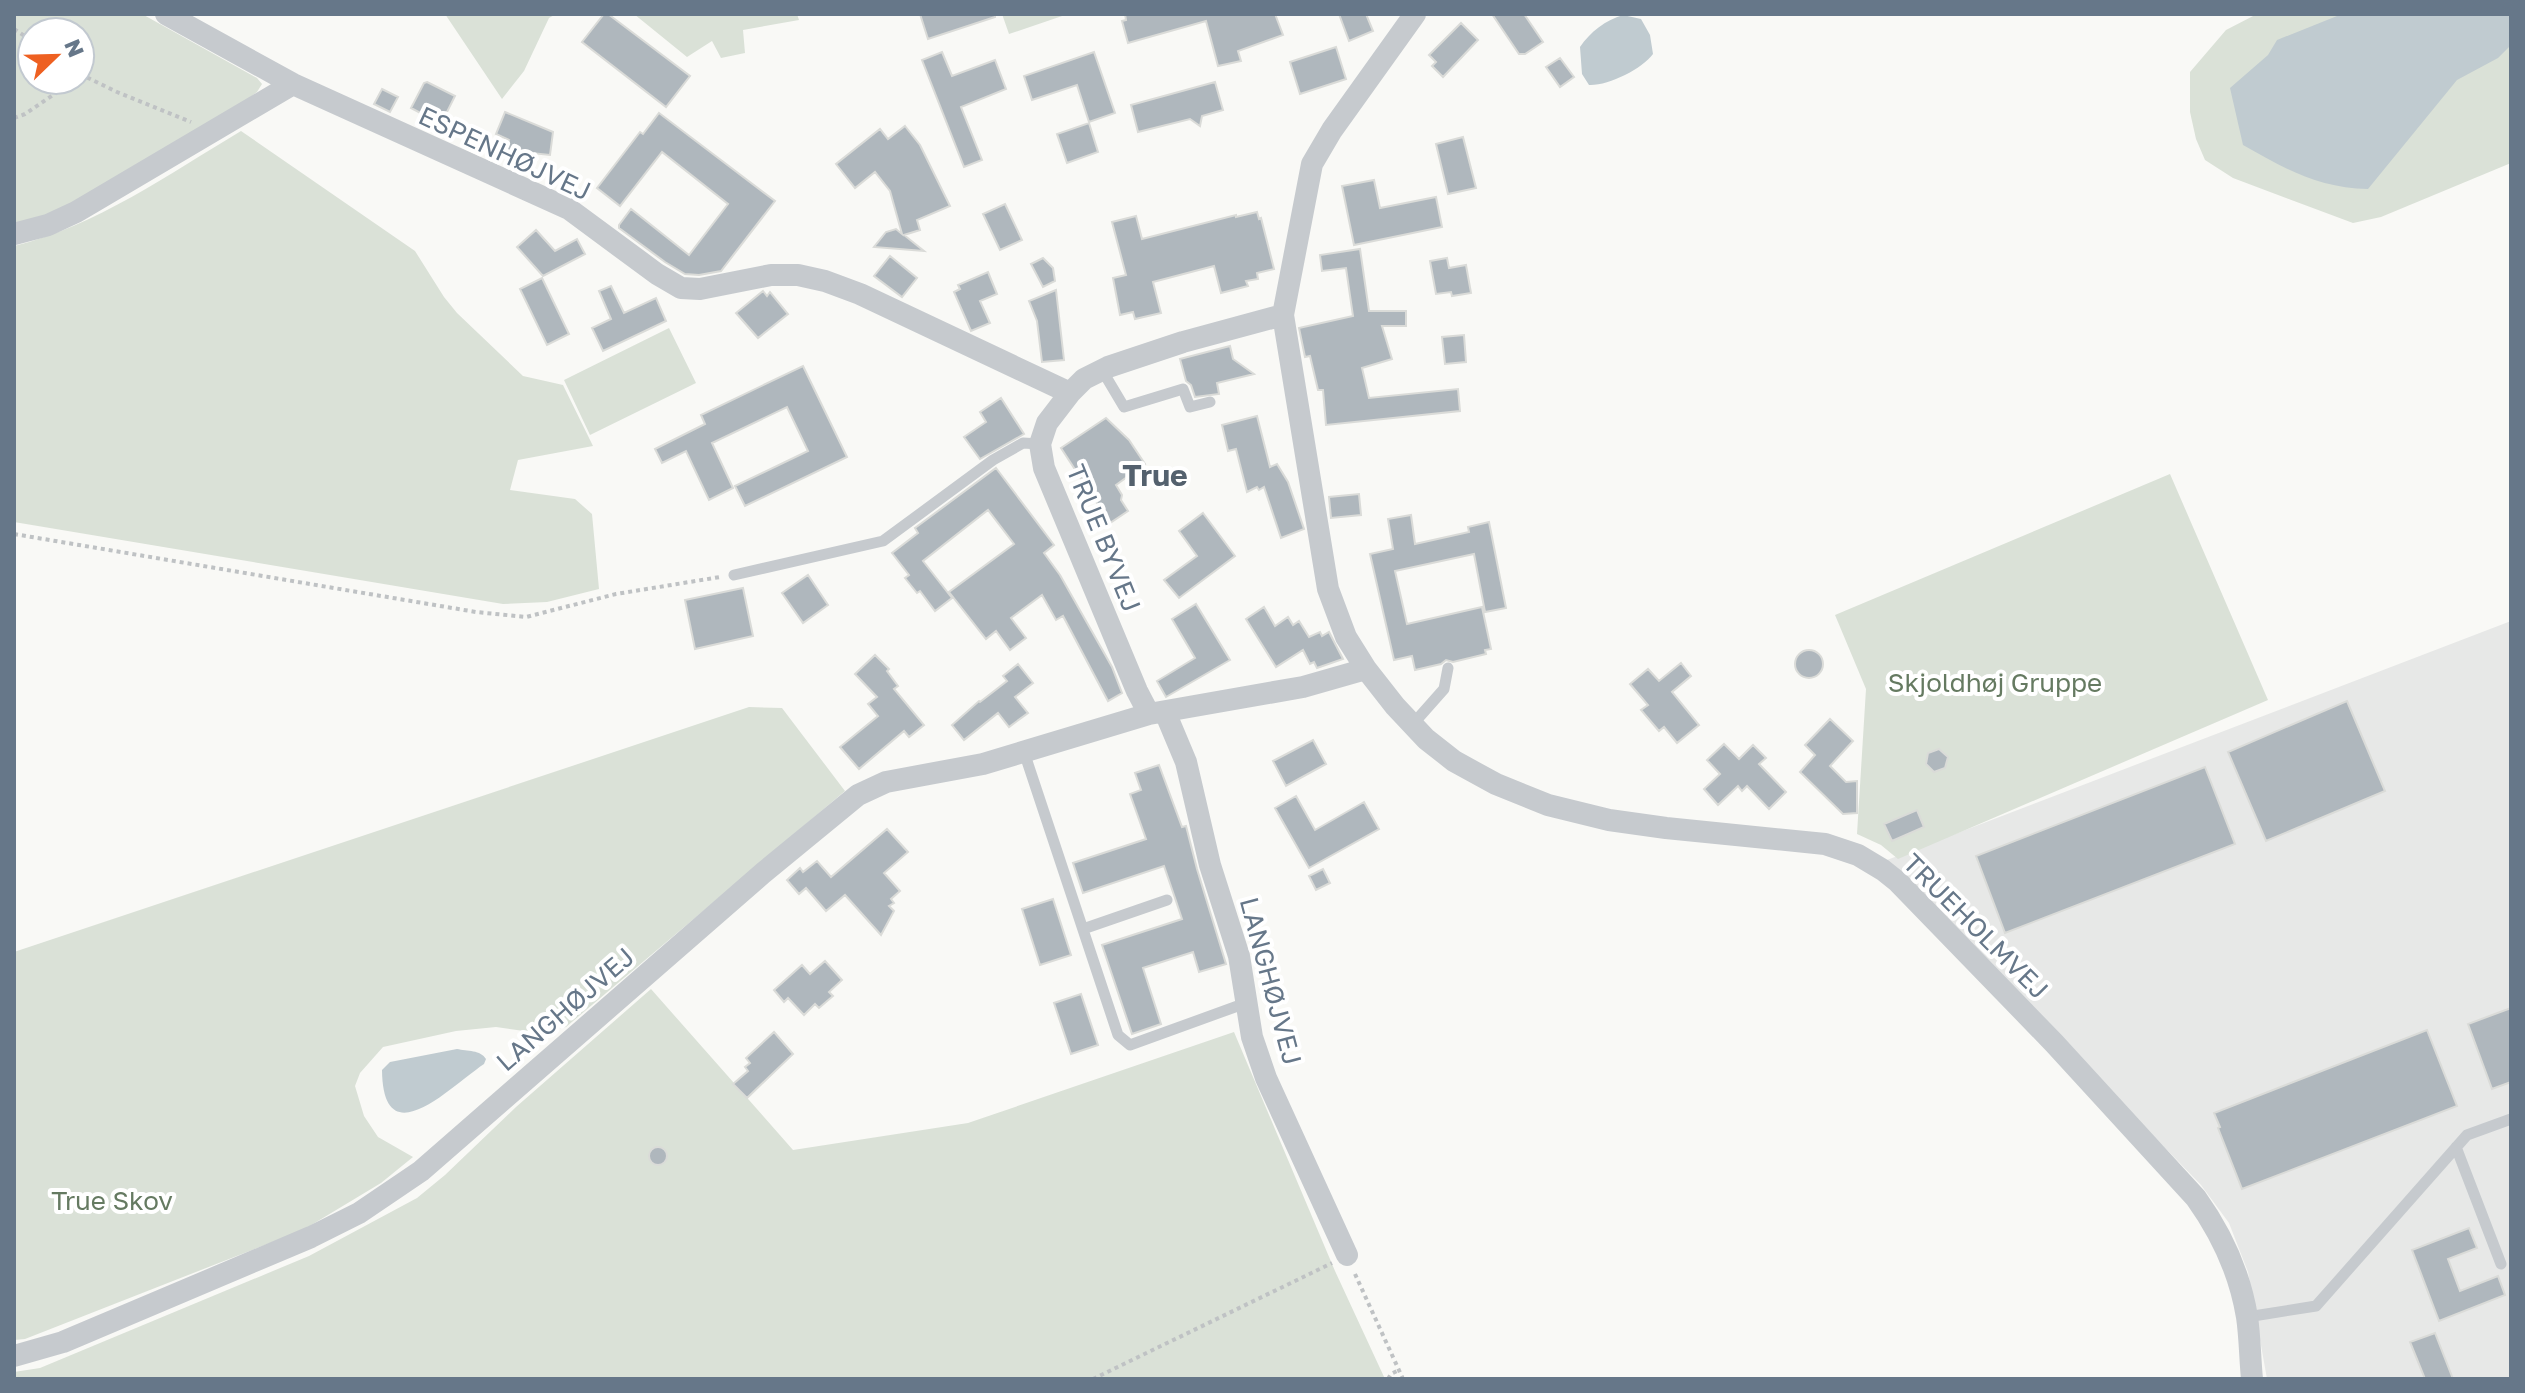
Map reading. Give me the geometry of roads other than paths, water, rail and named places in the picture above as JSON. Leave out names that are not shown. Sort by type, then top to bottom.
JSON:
[{"type":"street","name":"ESPENHØJVEJ","points":[[166,14],[293,84],[569,209],[681,288],[700,289],[771,275],[798,275],[825,281],[860,294],[1070,393]]},
{"type":"street","points":[[1415,14],[1332,130],[1312,164],[1283,315],[1328,589],[1346,637],[1366,669],[1419,732]]},
{"type":"street","points":[[14,234],[48,225],[76,212],[293,84]]},
{"type":"street","name":"TRUE BYVEJ","points":[[1157,713],[1137,691],[1044,468],[1040,444],[1047,423],[1084,379],[1183,342],[1283,315]]},
{"type":"street","points":[[1157,713],[1303,687],[1366,669]]},
{"type":"street","name":"LANGHØJVEJ","points":[[14,1356],[63,1342],[311,1237],[359,1213],[421,1171],[750,884],[858,795],[886,782],[983,764],[1157,713],[1186,762],[1210,865],[1239,956],[1252,1037],[1266,1078],[1347,1255]]},
{"type":"street","name":"TRUEHOLMVEJ","points":[[1419,732],[1454,761],[1496,784],[1548,805],[1609,820],[1825,844],[1858,855],[1883,870],[2054,1043],[2196,1198],[2226,1248],[2247,1317],[2252,1379]]},
{"type":"lane","points":[[1102,370],[1124,407],[1183,389],[1190,407],[1210,402]]},
{"type":"lane","points":[[734,575],[883,541],[993,460],[1023,443],[1040,444]]},
{"type":"lane","points":[[1419,732],[1444,689],[1448,668]]},
{"type":"lane","points":[[1024,752],[1118,1035],[1130,1045],[1246,1003]]},
{"type":"lane","points":[[1083,929],[1167,900]]},
{"type":"lane","points":[[2247,1317],[2316,1306],[2467,1135],[2511,1119]]},
{"type":"lane","points":[[2456,1147],[2501,1264]]},
{"type":"district","name":"True","points":[[1155,475]]},
{"type":"park label","name":"Skjoldhøj Gruppe","points":[[1995,682]]},
{"type":"park label","name":"True Skov","points":[[112,1200]]}]
